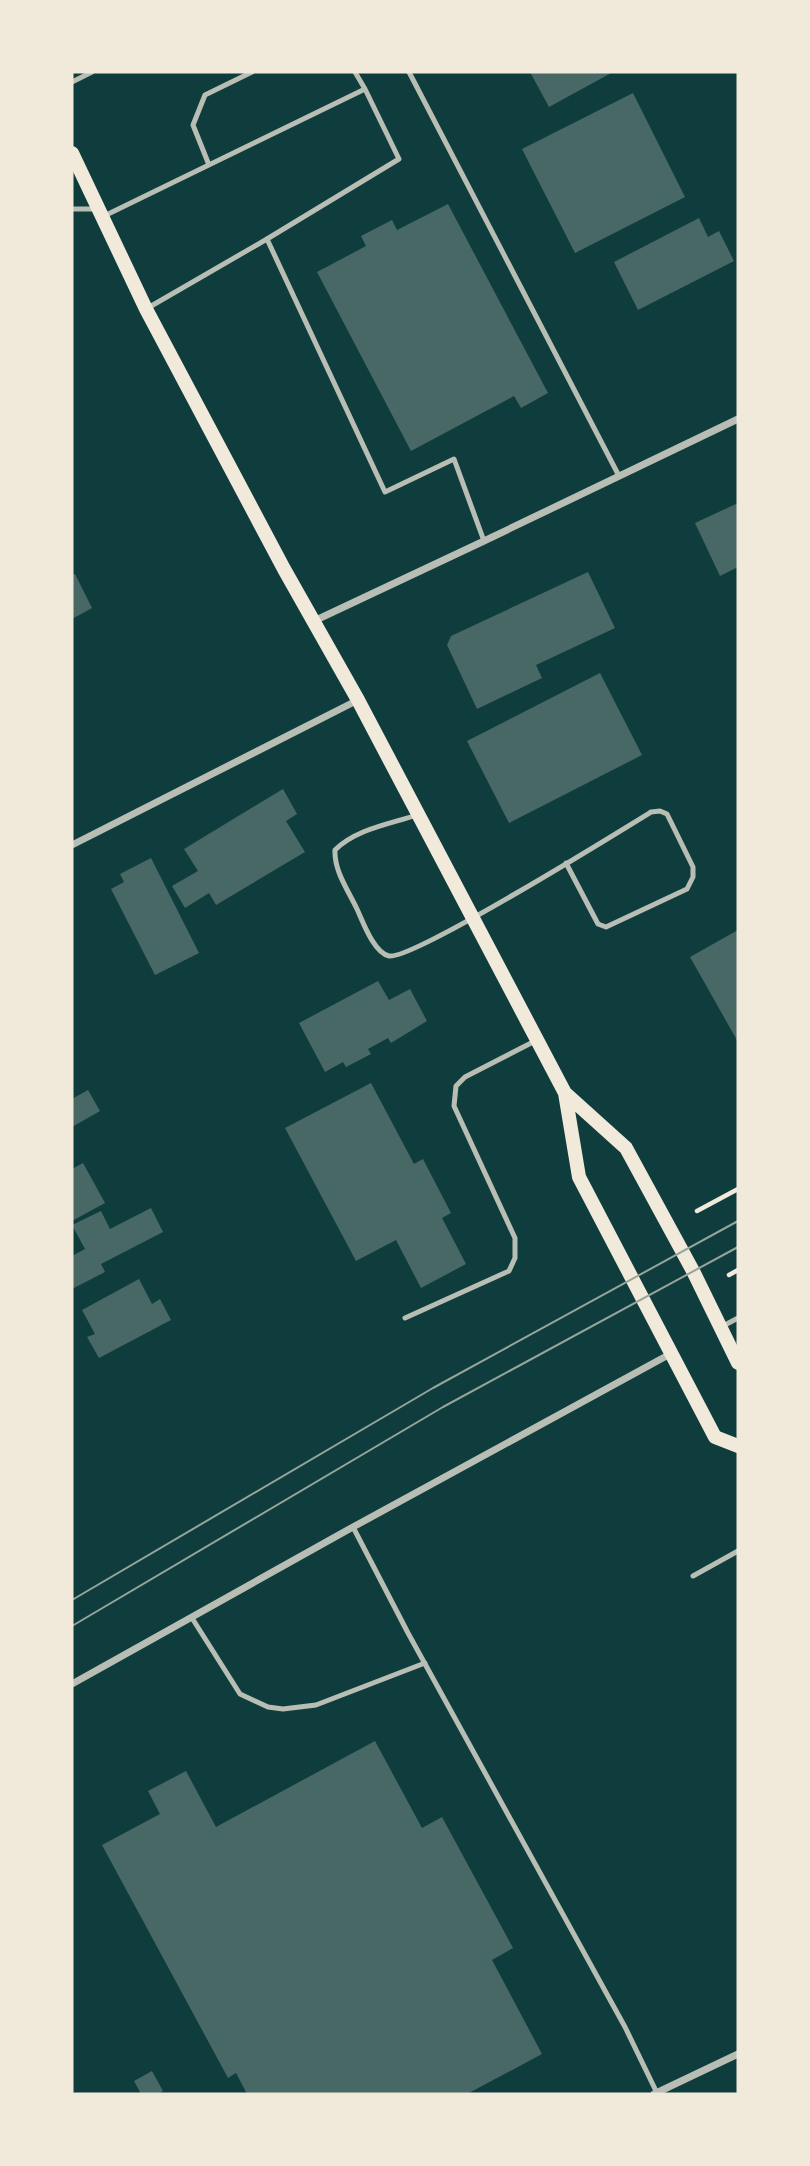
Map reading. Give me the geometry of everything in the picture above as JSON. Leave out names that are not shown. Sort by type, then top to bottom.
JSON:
[{"type":"main road","points":[[72,153],[146,309],[284,569],[358,700],[565,1093],[579,1177],[715,1437],[738,1446]]},
{"type":"main road","points":[[565,1093],[626,1148],[738,1363]]},
{"type":"street","points":[[314,621],[738,418]]},
{"type":"street","points":[[72,845],[358,700]]},
{"type":"street","points":[[72,1684],[672,1353]]},
{"type":"street","points":[[655,2093],[738,2056]]},
{"type":"lane","points":[[72,82],[92,72]]},
{"type":"lane","points":[[209,165],[192,125],[205,95],[252,72]]},
{"type":"lane","points":[[146,309],[399,159],[355,72]]},
{"type":"lane","points":[[409,72],[618,476]]},
{"type":"lane","points":[[72,209],[100,213],[209,165],[365,89]]},
{"type":"lane","points":[[267,239],[385,492],[454,459],[484,541]]},
{"type":"lane","points":[[417,815],[359,834],[335,850],[335,863],[369,934],[380,952],[387,956],[397,956],[471,918],[651,812],[660,811],[667,814],[693,867],[693,877],[687,889],[606,927],[598,924],[566,863]]},
{"type":"lane","points":[[405,1318],[509,1271],[514,1258],[515,1238],[454,1106],[456,1086],[465,1077],[537,1040]]},
{"type":"lane","points":[[721,1327],[738,1318]]},
{"type":"lane","points":[[353,1527],[625,2026],[655,2093]]},
{"type":"lane","points":[[694,1576],[738,1551]]},
{"type":"lane","points":[[192,1618],[240,1695],[268,1707],[283,1709],[316,1705],[425,1663]]},
{"type":"path","points":[[696,1211],[738,1189]]},
{"type":"path","points":[[729,1275],[738,1269]]},
{"type":"building","points":[[530,72],[613,72],[549,107]]},
{"type":"building","points":[[633,93],[685,197],[575,253],[522,149]]},
{"type":"building","points":[[448,204],[548,393],[521,408],[514,396],[411,451],[317,272],[366,246],[361,236],[392,220],[397,230]]},
{"type":"building","points":[[699,218],[708,237],[719,231],[734,261],[638,310],[614,262]]},
{"type":"building","points":[[738,503],[738,567],[720,576],[695,523]]},
{"type":"building","points":[[588,572],[615,628],[536,665],[542,678],[477,709],[447,645],[451,636]]},
{"type":"building","points":[[75,574],[92,608],[72,619],[72,575]]},
{"type":"building","points":[[600,673],[642,755],[509,823],[467,741]]},
{"type":"building","points":[[283,789],[297,814],[286,821],[305,852],[216,905],[209,893],[185,908],[172,886],[198,871],[184,849]]},
{"type":"building","points":[[151,858],[199,953],[155,975],[111,889],[124,882],[120,874]]},
{"type":"building","points":[[738,930],[738,1042],[690,957]]},
{"type":"building","points":[[378,981],[389,1000],[410,989],[427,1021],[391,1043],[388,1038],[368,1049],[371,1054],[346,1067],[343,1062],[325,1072],[299,1023]]},
{"type":"building","points":[[371,1083],[414,1164],[423,1159],[451,1213],[442,1218],[466,1264],[421,1288],[396,1240],[356,1261],[285,1128]]},
{"type":"building","points":[[88,1090],[100,1111],[72,1127],[72,1099]]},
{"type":"building","points":[[83,1163],[105,1203],[72,1221],[72,1169]]},
{"type":"building","points":[[151,1208],[163,1232],[101,1264],[105,1272],[72,1289],[72,1256],[85,1249],[72,1225],[101,1211],[110,1229]]},
{"type":"building","points":[[139,1279],[152,1304],[160,1299],[171,1320],[99,1358],[87,1337],[95,1334],[82,1310]]},
{"type":"building","points":[[375,1741],[422,1828],[442,1817],[513,1948],[492,1960],[542,2054],[467,2094],[247,2094],[236,2073],[228,2078],[102,1845],[160,1814],[148,1791],[186,1771],[216,1827]]},
{"type":"building","points":[[152,2071],[163,2091],[158,2094],[141,2094],[134,2081]]},
{"type":"tram line","points":[[72,1600],[433,1388],[738,1221]]},
{"type":"tram line","points":[[72,1626],[443,1407],[738,1247]]}]
